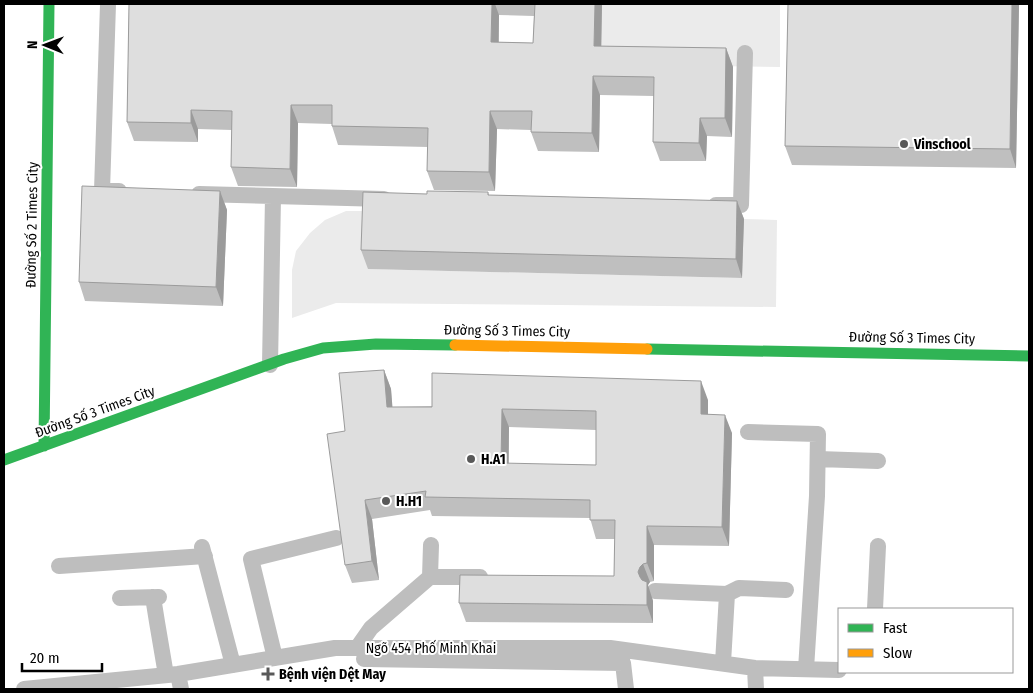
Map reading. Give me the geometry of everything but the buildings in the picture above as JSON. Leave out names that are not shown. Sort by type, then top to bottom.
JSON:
[{"type":"street","name":"Đường Số 2 Times City","points":[[44,446],[49,4]]},
{"type":"street","name":"Đường Số 3 Times City","points":[[4,460],[270,364],[323,348],[376,344],[1029,356]]},
{"type":"lane","points":[[108,4],[102,191],[130,192]]},
{"type":"lane","points":[[702,204],[742,205],[745,53]]},
{"type":"lane","points":[[188,194],[403,199]]},
{"type":"lane","points":[[270,364],[273,197]]},
{"type":"lane","points":[[748,432],[818,434],[817,496],[806,669]]},
{"type":"lane","points":[[818,459],[878,461]]},
{"type":"lane","points":[[275,658],[251,559],[336,538]]},
{"type":"lane","points":[[430,577],[431,544]]},
{"type":"lane","points":[[875,608],[878,546]]},
{"type":"lane","points":[[59,566],[204,551],[232,665]]},
{"type":"lane","points":[[357,648],[370,628],[430,577],[496,577]]},
{"type":"lane","points":[[655,591],[727,594],[739,588],[786,590]]},
{"type":"lane","points":[[723,663],[727,594]]},
{"type":"lane","points":[[120,598],[156,597],[156,622],[175,679]]},
{"type":"lane","points":[[335,648],[352,659],[623,664],[626,689]]},
{"type":"lane","name":"Ngõ 454 Phố Minh Khai","points":[[24,689],[175,679],[232,665],[335,648],[610,648],[755,668],[838,670]]},
{"type":"lane","points":[[755,668],[756,689]]},
{"type":"shaded area","points":[[602,4],[780,4],[780,67],[632,65],[600,95]]},
{"type":"shaded area","points":[[346,211],[369,211],[368,269],[742,278],[744,219],[777,220],[776,307],[336,303],[292,318],[292,270],[296,251],[310,233],[325,220]]},
{"type":"traffic: fast","points":[[44,446],[49,4]]},
{"type":"traffic: fast","points":[[4,460],[284,359],[323,348],[376,344],[455,345]]},
{"type":"traffic: fast","points":[[647,349],[1029,356]]},
{"type":"traffic: slow","points":[[455,345],[647,349]]},
{"type":"place","name":"Vinschool","points":[[904,144]]},
{"type":"place","name":"H.A1","points":[[471,459]]},
{"type":"place","name":"H.H1","points":[[386,501]]},
{"type":"place","name":"Bệnh viện Dệt May","points":[[268,674]]}]
